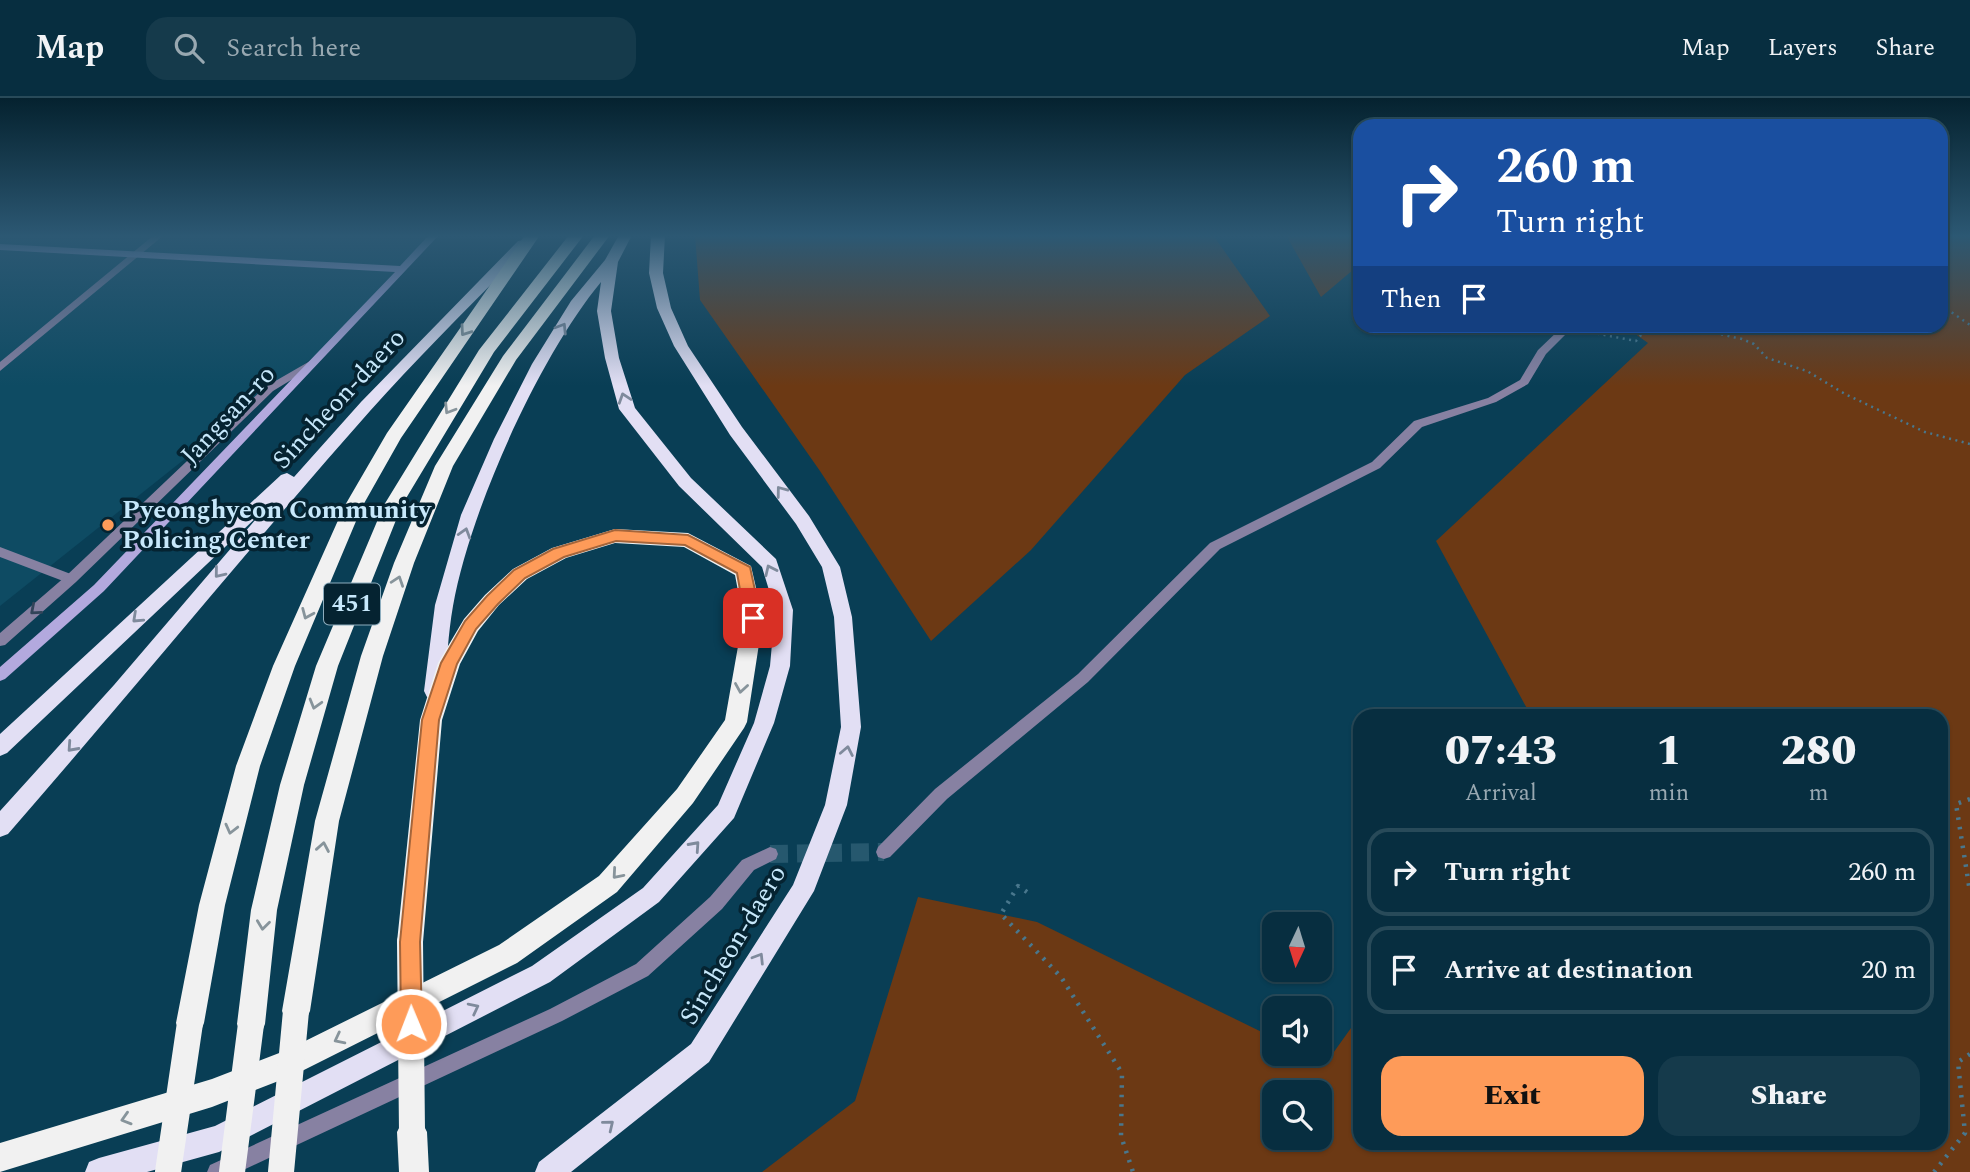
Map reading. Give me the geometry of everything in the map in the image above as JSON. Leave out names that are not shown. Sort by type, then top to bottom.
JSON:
[{"type":"highway","name":"Sincheon-daero","points":[[0,827],[367,405],[484,285]]},
{"type":"highway","points":[[168,1172],[190,1023],[212,905],[248,766],[285,666],[343,531],[393,437],[498,285]]},
{"type":"highway","name":"451","points":[[232,1172],[264,910],[292,785],[327,666],[388,517],[447,412],[487,350],[538,285]]},
{"type":"highway","name":"451","points":[[281,1172],[296,1011],[327,821],[372,656],[404,563],[444,466],[509,359],[565,285]]},
{"type":"highway","points":[[414,1172],[410,942],[444,605],[470,515],[502,439],[540,364],[578,301],[591,285]]},
{"type":"highway","points":[[99,1172],[219,1138],[541,974],[651,895],[726,811],[764,723],[780,666],[784,610],[770,564],[685,482],[627,409],[612,358],[604,311],[608,285]]},
{"type":"highway","name":"Sincheon-daero","points":[[552,1170],[700,1053],[802,891],[836,805],[851,727],[843,617],[831,567],[803,520],[736,431],[681,346],[664,308],[659,285]]},
{"type":"highway","points":[[0,747],[367,405]]},
{"type":"highway","points":[[0,1158],[212,1093],[293,1061],[508,954],[608,884],[685,796],[736,722],[753,618],[744,570],[688,540],[615,536],[559,553],[520,574],[492,600],[471,625],[449,663],[431,720]]},
{"type":"main road","name":"Jangsan-ro","points":[[0,675],[99,588],[386,285]]},
{"type":"street","points":[[0,368],[101,285]]},
{"type":"street","points":[[884,852],[942,794],[1083,678],[1215,546],[1376,465],[1418,424],[1492,400],[1524,382],[1542,352],[1559,333]]},
{"type":"street","name":"Jangsan-ro","points":[[0,640],[71,579],[269,389],[310,364]]},
{"type":"street","points":[[0,552],[71,579]]},
{"type":"street","points":[[217,1172],[555,1015],[642,970],[716,903],[748,865],[771,854]]},
{"type":"path","points":[[1948,310],[1970,325]]},
{"type":"path","points":[[1595,333],[1636,341],[1643,333]]},
{"type":"path","points":[[1715,333],[1754,344],[1767,358],[1807,371],[1846,394],[1926,432],[1970,444]]},
{"type":"path","points":[[1970,799],[1956,804],[1970,892]]},
{"type":"path","points":[[1027,891],[1018,886],[1001,914],[1061,977],[1122,1073],[1122,1136],[1133,1172]]},
{"type":"path","points":[[1934,1172],[1965,1133],[1958,1062],[1970,1054]]},
{"type":"shaded area","points":[[0,285],[387,285],[328,345],[0,606]]},
{"type":"shaded area","points":[[699,285],[1248,285],[1270,316],[1185,375],[1031,550],[931,641],[820,471],[700,300]]},
{"type":"shaded area","points":[[1314,285],[1335,285],[1321,297]]},
{"type":"shaded area","points":[[1948,285],[1970,285],[1970,1172],[762,1172],[855,1101],[918,897],[1037,922],[1262,1032],[1262,1066],[1332,1066],[1332,1055],[1353,1028],[1353,1150],[1948,1150],[1948,709],[1527,709],[1436,541],[1648,343],[1634,333],[1948,333]]},
{"type":"tunnel","points":[[770,854],[884,852]]},
{"type":"place","name":"Pyeonghyeon Community Policing Center","points":[[108,525]]},
{"type":"route","points":[[411,1024],[410,942],[431,720],[449,663],[471,625],[492,600],[520,574],[559,553],[615,536],[688,540],[744,570],[753,618]]}]
